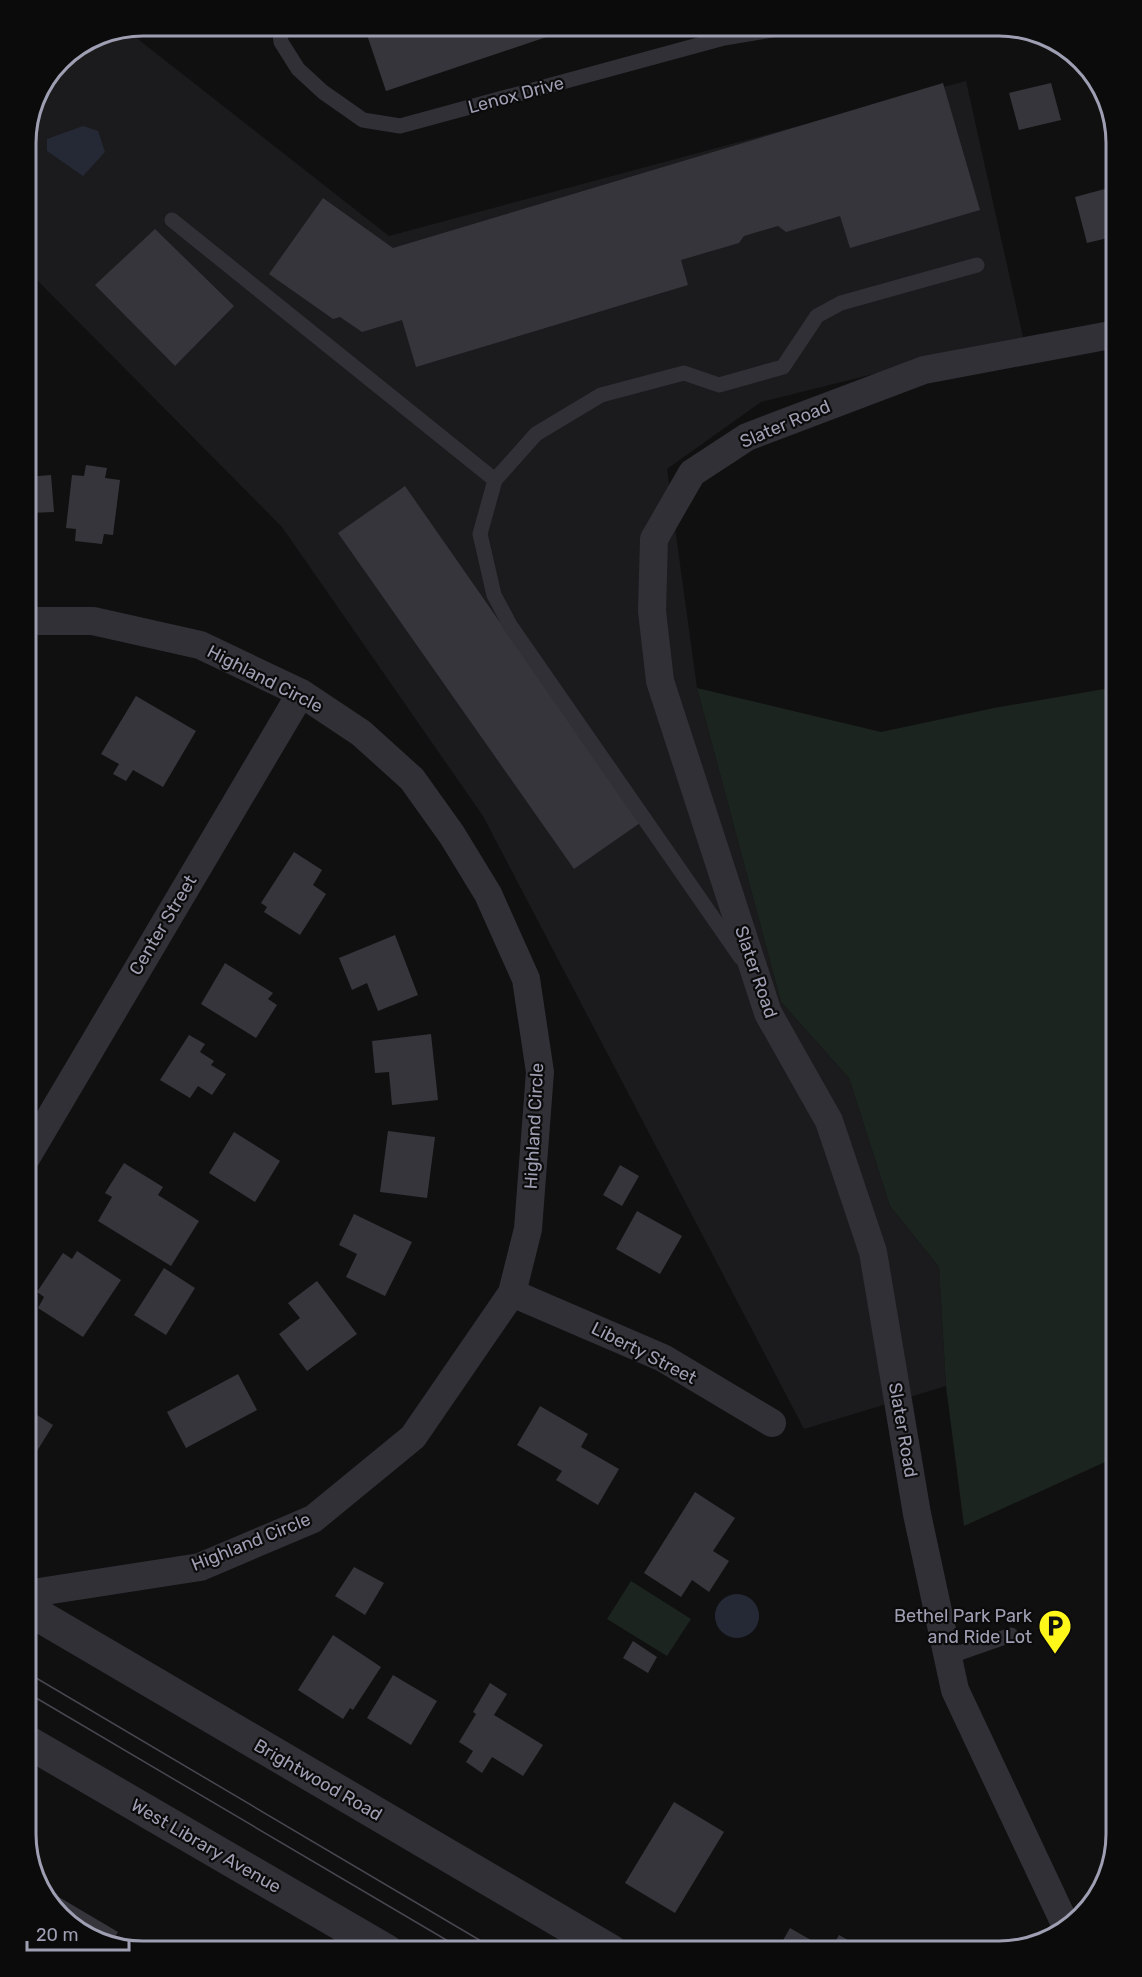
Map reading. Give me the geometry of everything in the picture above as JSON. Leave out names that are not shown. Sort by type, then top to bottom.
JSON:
[{"type":"street","name":"Slater Road","points":[[1063,1919],[955,1690],[917,1514],[873,1252],[829,1121],[768,1013],[660,681],[652,611],[654,539],[692,473],[747,437],[924,370],[1106,336]]},
{"type":"street","name":"Highland Circle","points":[[36,621],[93,621],[200,645],[301,693],[361,733],[412,779],[452,835],[488,894],[526,979],[540,1072],[528,1229],[512,1293],[413,1437],[313,1519],[200,1567],[36,1592]]},
{"type":"street","name":"Center Street","points":[[36,1141],[301,693]]},
{"type":"street","name":"Liberty Street","points":[[512,1293],[663,1359],[772,1423]]},
{"type":"street","name":"Brightwood Road","points":[[36,1614],[594,1941]]},
{"type":"street","name":"West Library Avenue","points":[[36,1747],[362,1941]]},
{"type":"lane","name":"Lenox Drive","points":[[280,36],[280,42],[298,69],[323,92],[363,120],[400,126],[736,36]]},
{"type":"lane","points":[[172,220],[495,480]]},
{"type":"lane","points":[[758,982],[517,634],[494,595],[480,534],[495,480],[536,434],[601,395],[684,373],[719,385],[783,367],[817,316],[842,303],[977,265]]},
{"type":"lane","points":[[948,1657],[1011,1635]]},
{"type":"shaded area","points":[[134,36],[389,236],[966,81],[1023,337],[761,402],[667,469],[697,688],[781,1002],[849,1078],[890,1206],[939,1267],[946,1386],[804,1429],[483,816],[282,527],[36,279],[36,136],[40,115],[50,90],[63,72],[89,50],[102,44]]},
{"type":"shaded area","points":[[697,688],[881,732],[994,708],[1106,689],[1106,1462],[964,1526],[946,1386],[939,1267],[890,1206],[849,1078],[781,1002]]},
{"type":"shaded area","points":[[631,1581],[691,1619],[667,1656],[607,1619]]},
{"type":"water","points":[[83,126],[98,131],[105,152],[83,176],[47,151],[47,139]]},
{"type":"water","points":[[737,1594],[746,1595],[753,1600],[758,1607],[758,1625],[753,1632],[746,1637],[737,1638],[728,1637],[721,1632],[716,1625],[715,1616],[716,1607],[721,1600],[728,1595]]},
{"type":"building","points":[[367,36],[549,36],[386,91]]},
{"type":"building","points":[[943,83],[980,210],[850,248],[840,216],[786,232],[778,226],[744,236],[739,243],[681,260],[688,285],[416,367],[402,320],[362,332],[340,317],[333,319],[269,274],[323,198],[393,248]]},
{"type":"building","points":[[1051,83],[1061,120],[1019,130],[1009,93]]},
{"type":"building","points":[[1106,189],[1106,238],[1087,243],[1075,197]]},
{"type":"building","points":[[155,229],[234,306],[175,366],[95,285]]},
{"type":"building","points":[[86,465],[107,468],[105,478],[120,480],[113,535],[104,534],[102,544],[75,541],[76,529],[66,528],[72,475],[84,476]]},
{"type":"building","points":[[51,475],[54,512],[36,513],[36,476]]},
{"type":"building","points":[[405,486],[640,823],[574,869],[338,533]]},
{"type":"building","points":[[136,696],[196,731],[163,787],[133,770],[126,781],[113,774],[119,764],[101,754]]},
{"type":"building","points":[[294,852],[322,870],[313,885],[326,894],[300,935],[264,912],[267,907],[261,903]]},
{"type":"building","points":[[395,935],[418,995],[378,1011],[367,983],[352,990],[339,958]]},
{"type":"building","points":[[225,963],[273,993],[268,999],[277,1005],[256,1038],[201,1004]]},
{"type":"building","points":[[431,1034],[438,1100],[392,1105],[389,1072],[375,1073],[372,1041]]},
{"type":"building","points":[[189,1035],[205,1044],[200,1052],[214,1061],[211,1065],[226,1074],[212,1095],[198,1086],[190,1098],[160,1080]]},
{"type":"building","points":[[388,1131],[435,1137],[427,1198],[380,1192]]},
{"type":"building","points":[[234,1132],[280,1161],[255,1202],[209,1173]]},
{"type":"building","points":[[124,1163],[163,1187],[158,1195],[199,1221],[171,1266],[98,1221],[112,1197],[105,1193]]},
{"type":"building","points":[[620,1165],[639,1176],[622,1206],[603,1195]]},
{"type":"building","points":[[637,1211],[682,1236],[660,1274],[616,1249]]},
{"type":"building","points":[[354,1214],[412,1242],[385,1296],[346,1277],[357,1254],[339,1245]]},
{"type":"building","points":[[77,1251],[121,1280],[83,1337],[38,1308],[44,1297],[37,1292],[63,1253],[72,1259]]},
{"type":"building","points":[[164,1268],[195,1288],[166,1335],[134,1315]]},
{"type":"building","points":[[317,1281],[357,1334],[307,1371],[279,1334],[300,1318],[288,1303]]},
{"type":"building","points":[[238,1374],[257,1410],[186,1448],[167,1412]]},
{"type":"building","points":[[540,1406],[588,1434],[581,1447],[619,1469],[598,1505],[556,1480],[562,1471],[517,1445]]},
{"type":"building","points":[[36,1414],[53,1425],[36,1453]]},
{"type":"building","points":[[695,1492],[735,1518],[713,1551],[729,1561],[709,1592],[692,1580],[681,1597],[644,1573]]},
{"type":"building","points":[[354,1567],[384,1583],[365,1615],[335,1596]]},
{"type":"building","points":[[333,1635],[381,1667],[353,1710],[350,1708],[343,1719],[298,1690]]},
{"type":"building","points":[[633,1641],[657,1657],[648,1673],[623,1658]]},
{"type":"building","points":[[393,1675],[437,1701],[411,1745],[367,1718]]},
{"type":"building","points":[[490,1683],[507,1694],[494,1715],[543,1745],[523,1776],[492,1757],[482,1773],[466,1762],[473,1751],[459,1742],[476,1714],[473,1712]]},
{"type":"building","points":[[674,1802],[724,1832],[675,1913],[625,1883]]},
{"type":"building","points":[[56,1895],[118,1932],[115,1937],[84,1923],[72,1914]]},
{"type":"building","points":[[790,1928],[813,1941],[783,1941]]},
{"type":"building","points":[[839,1935],[850,1941],[836,1941]]},
{"type":"tram line","points":[[36,1678],[481,1941]]},
{"type":"tram line","points":[[36,1698],[448,1941]]},
{"type":"place","name":"Bethel Park Park and Ride Lot","points":[[1055,1655]]}]
